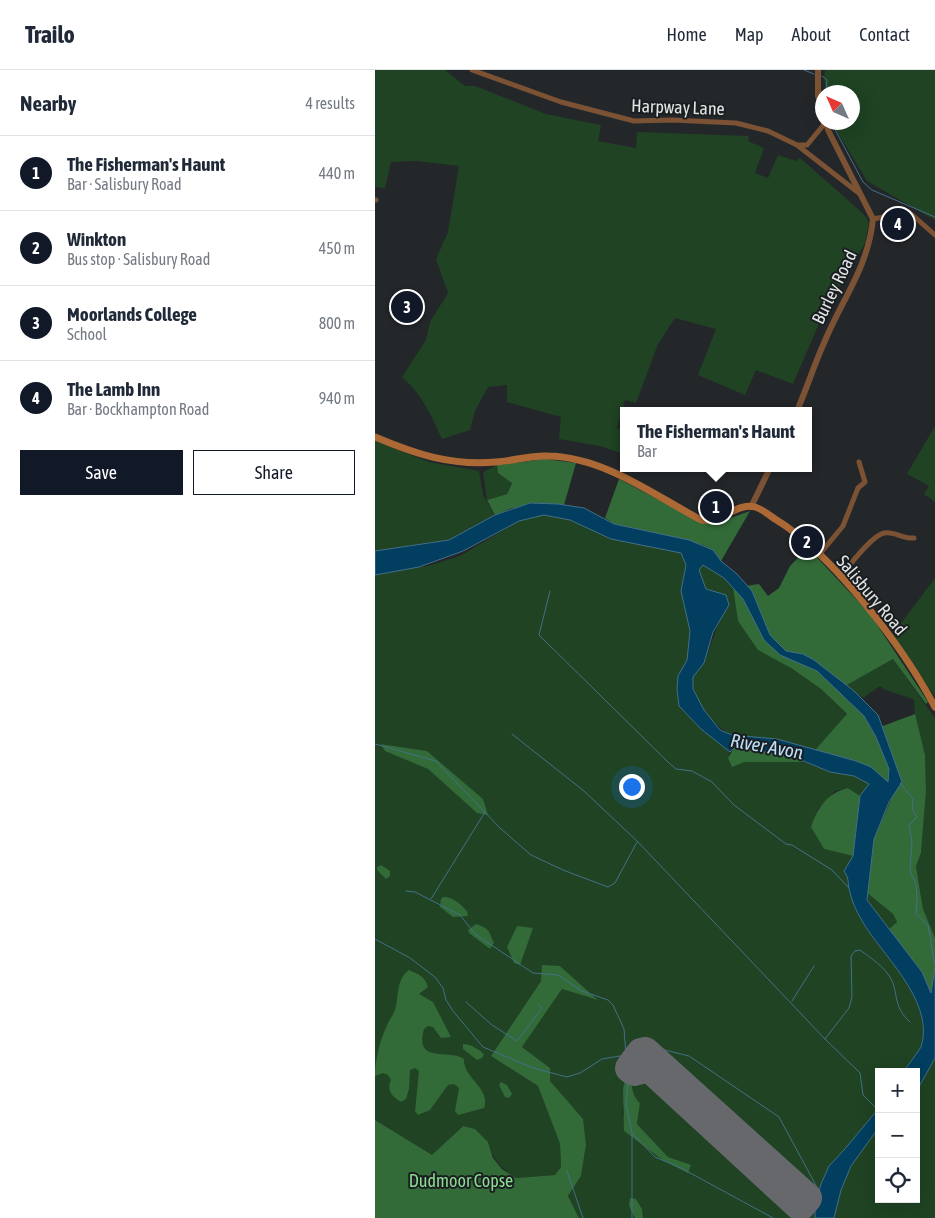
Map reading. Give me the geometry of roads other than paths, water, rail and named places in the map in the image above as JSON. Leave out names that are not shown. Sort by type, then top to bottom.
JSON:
[{"type":"main road","points":[[375,437],[416,454],[455,463],[497,462],[549,456],[590,464],[611,471],[701,520],[711,521],[741,508],[751,507]]},
{"type":"main road","name":"Salisbury Road","points":[[751,507],[780,522],[804,539],[840,577],[873,614],[935,707]]},
{"type":"street","name":"Harpway Lane","points":[[472,70],[561,102],[634,121],[672,120],[736,123],[768,131],[797,145],[860,194]]},
{"type":"street","points":[[818,70],[818,85]]},
{"type":"street","points":[[797,145],[807,145],[819,130]]},
{"type":"street","points":[[828,130],[873,219],[909,212],[935,235]]},
{"type":"street","name":"Burley Road","points":[[799,407],[824,343],[863,265],[869,247],[873,219]]},
{"type":"street","points":[[819,555],[843,526],[858,488],[865,482],[859,462]]},
{"type":"street","points":[[751,507],[768,472]]},
{"type":"street","points":[[840,577],[871,541],[882,534],[893,533],[906,539],[914,538]]},
{"type":"water","name":"River Avon","points":[[530,503],[558,504],[584,508],[614,524],[689,540],[713,550],[721,561],[737,574],[752,591],[770,635],[786,651],[803,654],[814,660],[854,691],[878,715],[902,782],[889,802],[874,839],[867,900],[922,972],[931,993],[935,968],[935,1058],[920,1085],[920,1068],[906,1068],[921,1047],[923,1030],[921,1013],[905,981],[864,924],[855,908],[844,871],[853,856],[860,796],[869,784],[854,776],[830,772],[789,755],[734,748],[730,752],[701,729],[679,706],[678,676],[687,660],[690,631],[681,591],[686,565],[681,553],[611,539],[570,520],[544,515],[519,521],[463,551],[419,567],[375,575],[375,551],[449,540],[495,515]],"holes":[[[703,565],[724,578],[743,599],[764,640],[780,655],[817,671],[864,716],[876,737],[889,769],[888,782],[871,767],[856,761],[777,739],[732,735],[720,730],[704,710],[693,689],[693,677],[704,663],[713,632],[729,605],[726,595],[706,589],[699,570]]]},
{"type":"water","points":[[875,1113],[875,1133],[851,1166],[841,1190],[834,1218],[815,1218],[815,1205],[821,1184],[829,1166]]},
{"type":"waterway","points":[[804,70],[814,74]]},
{"type":"waterway","points":[[822,76],[827,80],[827,85]]},
{"type":"waterway","points":[[835,130],[863,182],[872,190],[935,217]]},
{"type":"waterway","points":[[550,591],[539,635],[676,769],[692,771],[712,782],[734,805],[786,844],[792,845],[832,870],[849,888]]},
{"type":"waterway","points":[[512,734],[584,791],[637,841],[825,1039],[860,1073],[863,1095],[875,1107]]},
{"type":"waterway","points":[[375,744],[436,761],[500,828],[531,855],[563,870],[608,887],[615,883],[637,842]]},
{"type":"waterway","points":[[900,783],[913,799],[912,809],[917,817],[909,825],[912,842],[910,871],[916,884],[916,914],[928,925],[935,966]]},
{"type":"waterway","points":[[431,899],[485,812]]},
{"type":"waterway","points":[[406,891],[415,892],[460,915],[475,934],[533,973],[558,975],[582,991],[608,1000],[613,1005],[624,1029],[626,1055],[632,1059]]},
{"type":"waterway","points":[[375,939],[410,958],[435,977],[443,988],[446,1000],[453,1011],[483,1047],[533,1068],[567,1077],[580,1073],[602,1059],[626,1055]]},
{"type":"waterway","points":[[825,1039],[849,1008],[852,997],[851,956],[855,951],[860,950],[877,962],[887,973],[893,983],[898,1005],[910,1022]]},
{"type":"waterway","points":[[792,1001],[814,966]]},
{"type":"waterway","points":[[466,1002],[492,1025],[517,1041],[542,1008],[538,1004]]},
{"type":"waterway","points":[[773,1218],[681,1168],[655,1157],[632,1133],[626,1104],[629,1071],[633,1059],[649,1046],[689,1056],[779,1117],[819,1191]]},
{"type":"waterway","points":[[632,1134],[632,1218]]},
{"type":"waterway","points":[[567,1171],[583,1218]]},
{"type":"place","name":"The Lamb Inn","points":[[898,224]]},
{"type":"place","name":"Moorlands College","points":[[407,307]]},
{"type":"place","name":"The Fisherman's Haunt","points":[[716,507]]},
{"type":"place","name":"Winkton","points":[[807,542]]},
{"type":"park label","name":"Dudmoor Copse","points":[[461,1180]]}]
